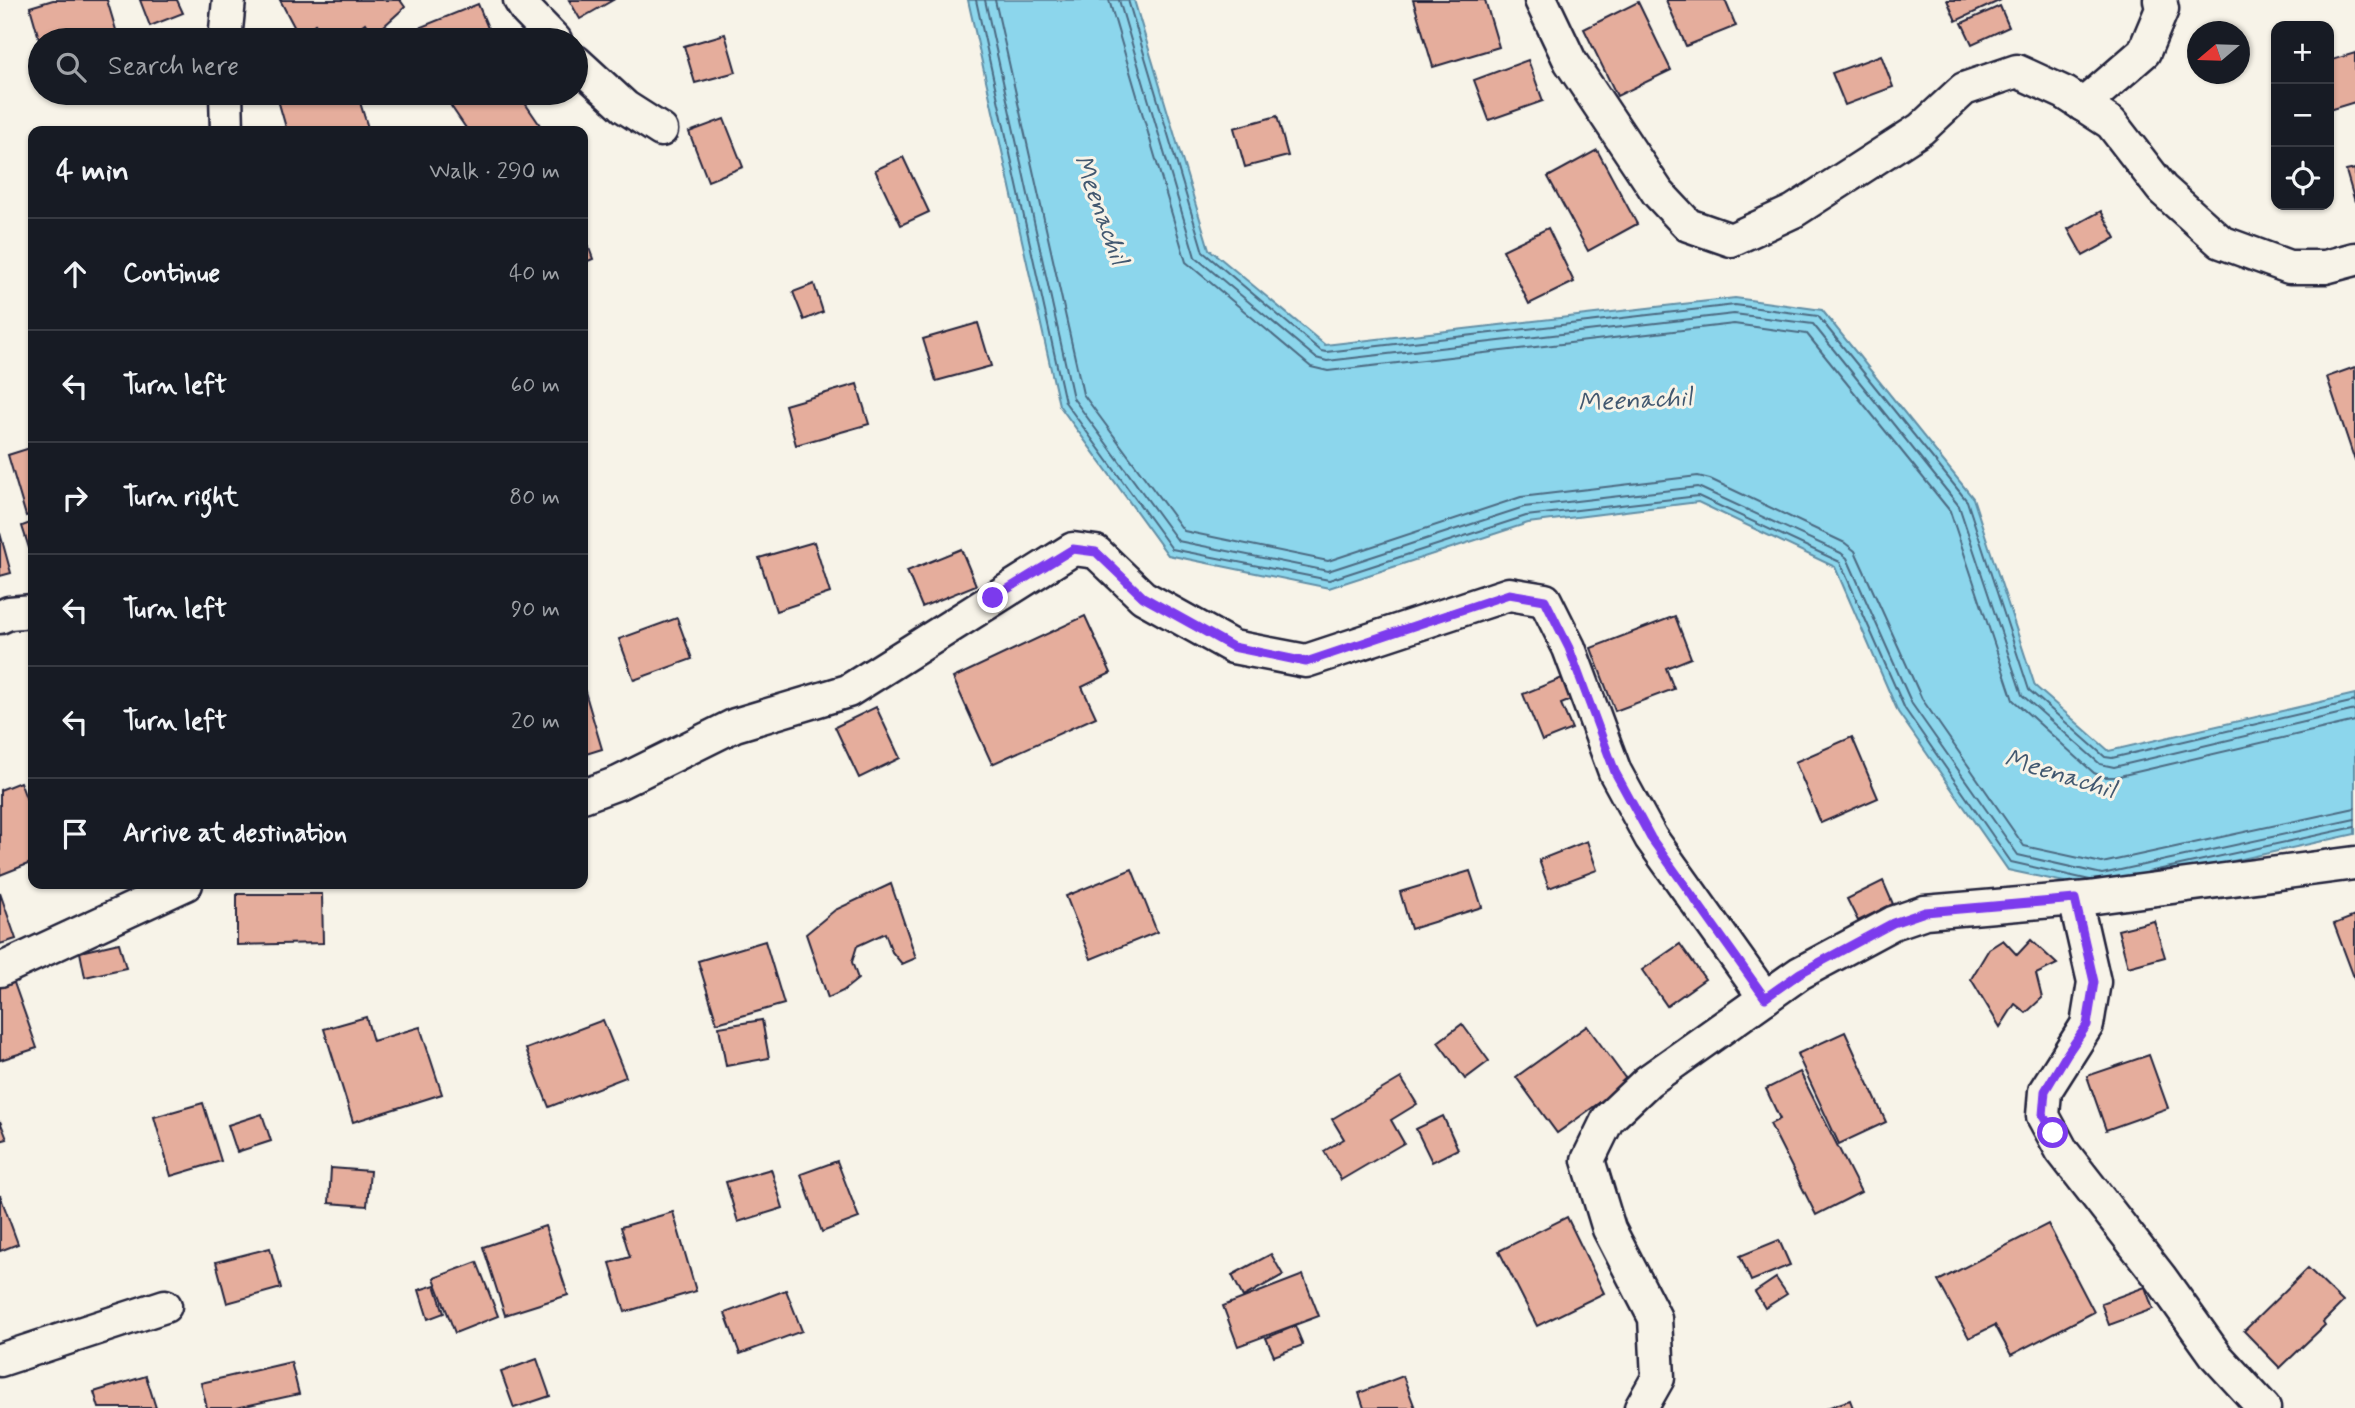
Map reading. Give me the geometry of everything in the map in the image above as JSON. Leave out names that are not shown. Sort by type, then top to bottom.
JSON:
[{"type":"street","points":[[226,28],[229,0]]},
{"type":"street","points":[[520,0],[543,28]]},
{"type":"street","points":[[1541,0],[1570,61],[1658,193],[1688,225],[1731,240],[1794,211],[1898,144],[1921,129],[1964,89],[2017,71],[2065,93],[2111,123],[2162,189],[2221,242],[2289,267],[2325,267],[2355,259]]},
{"type":"street","points":[[2083,105],[2144,52],[2162,9],[2160,0]]},
{"type":"street","points":[[588,73],[625,107],[661,130]]},
{"type":"street","points":[[226,105],[227,126]]},
{"type":"street","points":[[588,794],[618,783],[736,725],[848,691],[1073,549],[1096,552],[1143,597],[1233,647],[1306,662],[1509,594],[1545,600],[1569,648],[1615,772],[1651,838],[1765,998]]},
{"type":"street","points":[[0,617],[9,613],[28,611]]},
{"type":"street","points":[[1641,1408],[1658,1378],[1655,1318],[1609,1229],[1588,1160],[1608,1119],[1648,1081],[1812,967],[1893,923],[1925,912],[2075,899],[2355,863]]},
{"type":"street","points":[[0,970],[175,889]]},
{"type":"street","points":[[2075,899],[2094,982],[2087,1025],[2045,1091],[2043,1115],[2062,1151],[2217,1357],[2264,1408]]},
{"type":"street","points":[[0,1360],[166,1306]]},
{"type":"water","name":"Meenachil","points":[[968,0],[1134,0],[1209,249],[1325,345],[1735,298],[1822,310],[1973,498],[2035,686],[2109,751],[2355,694],[2355,834],[2102,890],[2008,870],[1898,712],[1835,567],[1698,502],[1528,523],[1329,588],[1168,555],[1059,405]]},
{"type":"building","points":[[53,0],[107,0],[115,28],[36,28],[30,7]]},
{"type":"building","points":[[140,0],[177,0],[183,13],[150,26]]},
{"type":"building","points":[[280,0],[400,0],[405,7],[382,28],[368,28],[365,23],[359,28],[318,28],[315,24],[310,28],[295,28]]},
{"type":"building","points":[[569,0],[613,0],[580,19]]},
{"type":"building","points":[[1413,0],[1485,0],[1499,47],[1433,67]]},
{"type":"building","points":[[1666,0],[1725,0],[1736,26],[1686,46]]},
{"type":"building","points":[[1947,0],[2001,0],[1956,21]]},
{"type":"building","points":[[1638,2],[1671,70],[1617,96],[1584,29]]},
{"type":"building","points":[[478,4],[488,28],[421,28]]},
{"type":"building","points":[[2000,6],[2009,27],[1972,44],[1962,23]]},
{"type":"building","points":[[725,34],[736,72],[695,83],[684,46]]},
{"type":"building","points":[[2355,53],[2355,102],[2334,108],[2334,84],[2334,59]]},
{"type":"building","points":[[1881,55],[1893,87],[1845,105],[1832,73]]},
{"type":"building","points":[[1528,60],[1543,101],[1489,120],[1474,80]]},
{"type":"building","points":[[279,105],[361,105],[367,126],[286,126]]},
{"type":"building","points":[[526,105],[541,126],[465,126],[451,106]]},
{"type":"building","points":[[1277,116],[1288,156],[1245,167],[1234,128]]},
{"type":"building","points":[[724,119],[743,167],[708,181],[689,132]]},
{"type":"building","points":[[1597,150],[1637,224],[1588,251],[1548,177]]},
{"type":"building","points":[[903,157],[929,212],[901,225],[875,170]]},
{"type":"building","points":[[2355,169],[2355,202],[2346,171]]},
{"type":"building","points":[[2101,211],[2116,238],[2083,256],[2068,229]]},
{"type":"building","points":[[1548,228],[1574,282],[1529,304],[1503,250]]},
{"type":"building","points":[[588,246],[593,259],[588,261]]},
{"type":"building","points":[[814,284],[823,312],[804,320],[793,292]]},
{"type":"building","points":[[978,323],[991,366],[936,381],[923,339]]},
{"type":"building","points":[[2355,367],[2355,461],[2327,377]]},
{"type":"building","points":[[857,384],[869,424],[796,445],[785,405]]},
{"type":"building","points":[[28,449],[28,515],[26,516],[8,455]]},
{"type":"building","points":[[28,524],[28,545],[22,526]]},
{"type":"building","points":[[0,533],[11,573],[0,576]]},
{"type":"building","points":[[814,542],[830,593],[776,611],[759,558]]},
{"type":"building","points":[[961,549],[976,585],[922,607],[907,571]]},
{"type":"building","points":[[1085,616],[1111,673],[1082,687],[1096,717],[992,764],[953,678]]},
{"type":"building","points":[[1675,616],[1691,658],[1666,668],[1674,689],[1615,711],[1591,648]]},
{"type":"building","points":[[677,618],[692,659],[634,680],[619,639]]},
{"type":"building","points":[[1562,678],[1571,700],[1561,704],[1572,729],[1542,741],[1523,694]]},
{"type":"building","points":[[588,702],[602,749],[588,753]]},
{"type":"building","points":[[876,707],[900,758],[859,778],[835,727]]},
{"type":"building","points":[[1852,737],[1878,798],[1821,823],[1795,762]]},
{"type":"building","points":[[20,782],[28,803],[28,864],[0,875],[0,790]]},
{"type":"building","points":[[1587,841],[1597,870],[1549,888],[1539,860]]},
{"type":"building","points":[[1132,869],[1157,932],[1091,959],[1066,896]]},
{"type":"building","points":[[1470,871],[1482,907],[1411,929],[1400,892]]},
{"type":"building","points":[[1883,881],[1893,904],[1858,921],[1847,899]]},
{"type":"building","points":[[891,884],[916,958],[902,964],[892,952],[885,933],[857,946],[852,962],[858,979],[843,991],[828,998],[806,934],[835,910]]},
{"type":"building","points":[[0,893],[16,939],[0,944]]},
{"type":"building","points":[[237,894],[322,894],[323,943],[237,945]]},
{"type":"building","points":[[2355,916],[2355,980],[2334,924]]},
{"type":"building","points":[[2154,921],[2165,957],[2128,967],[2118,930]]},
{"type":"building","points":[[2003,940],[2017,955],[2031,940],[2057,964],[2036,974],[2042,998],[2026,1013],[2015,1004],[2000,1027],[1971,979],[1989,949]]},
{"type":"building","points":[[765,941],[784,1004],[717,1023],[698,961]]},
{"type":"building","points":[[119,943],[126,968],[85,977],[80,952]]},
{"type":"building","points":[[1680,944],[1705,979],[1667,1006],[1642,970]]},
{"type":"building","points":[[13,980],[37,1048],[0,1060],[0,985]]},
{"type":"building","points":[[366,1017],[373,1041],[420,1027],[442,1094],[353,1122],[324,1029]]},
{"type":"building","points":[[603,1020],[626,1077],[549,1107],[526,1049]]},
{"type":"building","points":[[762,1020],[769,1058],[726,1066],[719,1027]]},
{"type":"building","points":[[1462,1024],[1489,1061],[1465,1079],[1438,1042]]},
{"type":"building","points":[[1587,1026],[1628,1082],[1557,1133],[1516,1077]]},
{"type":"building","points":[[1845,1032],[1886,1122],[1839,1144],[1797,1054]]},
{"type":"building","points":[[2149,1055],[2168,1108],[2106,1130],[2087,1076]]},
{"type":"building","points":[[1800,1072],[1861,1192],[1816,1215],[1770,1124],[1780,1119],[1766,1089]]},
{"type":"building","points":[[1401,1078],[1417,1104],[1391,1120],[1404,1143],[1341,1180],[1324,1151],[1344,1139],[1332,1119]]},
{"type":"building","points":[[203,1103],[221,1161],[171,1176],[154,1117]]},
{"type":"building","points":[[262,1114],[271,1141],[237,1152],[228,1125]]},
{"type":"building","points":[[1443,1116],[1458,1149],[1432,1162],[1416,1129]]},
{"type":"building","points":[[0,1121],[7,1139],[0,1141]]},
{"type":"building","points":[[837,1161],[859,1218],[822,1232],[801,1174]]},
{"type":"building","points":[[331,1168],[370,1171],[367,1206],[329,1203]]},
{"type":"building","points":[[771,1169],[783,1208],[738,1222],[726,1182]]},
{"type":"building","points":[[0,1195],[18,1244],[0,1251]]},
{"type":"building","points":[[673,1212],[696,1291],[625,1312],[610,1263],[630,1257],[621,1227]]},
{"type":"building","points":[[1567,1217],[1604,1293],[1537,1326],[1499,1251]]},
{"type":"building","points":[[2048,1224],[2094,1312],[2011,1355],[1995,1325],[1969,1338],[1938,1281]]},
{"type":"building","points":[[545,1226],[568,1295],[505,1315],[483,1247]]},
{"type":"building","points":[[1779,1240],[1790,1265],[1751,1281],[1740,1256]]},
{"type":"building","points":[[270,1248],[281,1288],[227,1303],[216,1262]]},
{"type":"building","points":[[1271,1254],[1283,1275],[1243,1297],[1232,1275]]},
{"type":"building","points":[[477,1262],[498,1316],[455,1333],[434,1278]]},
{"type":"building","points":[[2308,1268],[2343,1302],[2323,1322],[2325,1325],[2280,1368],[2244,1331]]},
{"type":"building","points":[[1303,1275],[1319,1316],[1238,1346],[1223,1306]]},
{"type":"building","points":[[1776,1278],[1787,1294],[1765,1308],[1755,1292]]},
{"type":"building","points":[[435,1285],[444,1313],[428,1319],[419,1290]]},
{"type":"building","points":[[2145,1287],[2153,1309],[2109,1325],[2101,1303]]},
{"type":"building","points":[[786,1290],[802,1331],[740,1354],[725,1313]]},
{"type":"building","points":[[1295,1326],[1303,1345],[1274,1356],[1266,1338]]},
{"type":"building","points":[[537,1359],[550,1396],[514,1408],[501,1372]]},
{"type":"building","points":[[291,1362],[299,1394],[236,1408],[207,1408],[201,1383]]},
{"type":"building","points":[[146,1376],[156,1408],[99,1408],[94,1392]]},
{"type":"building","points":[[1403,1376],[1415,1408],[1364,1408],[1359,1393]]},
{"type":"building","points":[[1850,1400],[1853,1408],[1827,1408]]},
{"type":"route","points":[[993,598],[1073,549],[1096,552],[1143,597],[1233,647],[1306,662],[1509,594],[1545,600],[1569,648],[1615,772],[1651,838],[1765,998],[1800,973],[1893,923],[1925,912],[2075,899],[2094,982],[2087,1025],[2045,1091],[2043,1115],[2053,1133]]}]
